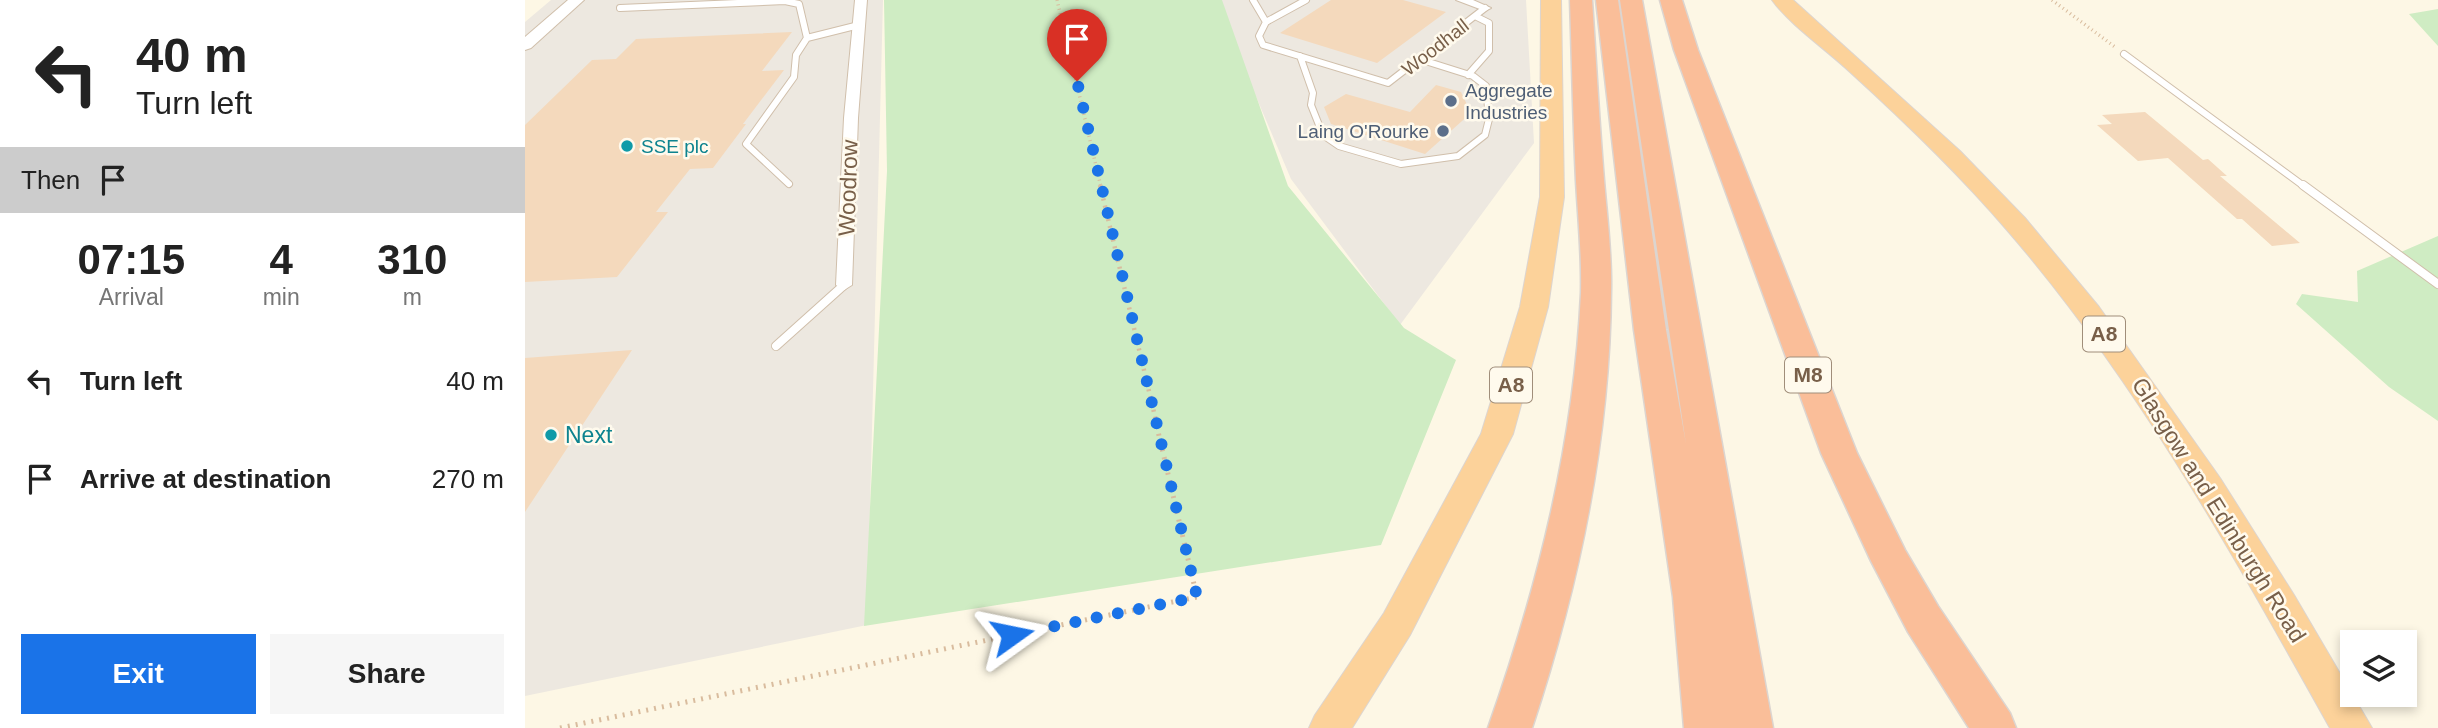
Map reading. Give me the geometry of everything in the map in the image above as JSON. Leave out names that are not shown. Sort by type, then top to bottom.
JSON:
[{"type":"highway","name":"A8","points":[[1329,728],[1397,624],[1497,434],[1534,307],[1552,197],[1551,0]]},
{"type":"highway","points":[[1510,728],[1529,674],[1562,553],[1578,472],[1593,351],[1596,290],[1581,0]]},
{"type":"highway","points":[[1594,256],[1606,227],[1606,164],[1597,8],[1599,0]]},
{"type":"highway","points":[[1607,0],[1650,330],[1693,597],[1706,728]]},
{"type":"highway","points":[[1631,0],[1751,728]]},
{"type":"highway","name":"M8","points":[[1671,0],[1691,62],[1839,453],[1891,561],[1923,619],[1994,728]]},
{"type":"highway","name":"Glasgow and Edinburgh Road","points":[[1782,0],[1954,156],[2078,300],[2144,388],[2197,468],[2273,591],[2352,728]]},
{"type":"street","points":[[525,45],[577,0]]},
{"type":"street","name":"Woodrow","points":[[844,285],[851,118],[861,0]]},
{"type":"street","name":"Woodhall","points":[[1469,1],[1480,12]]},
{"type":"lane","points":[[1256,1],[1266,22],[1306,0]]},
{"type":"lane","points":[[620,8],[785,1],[799,4],[807,38]]},
{"type":"lane","points":[[1468,75],[1489,51],[1489,23],[1480,12]]},
{"type":"lane","name":"Woodhall","points":[[1266,22],[1259,36],[1263,45],[1388,83],[1480,12]]},
{"type":"lane","points":[[789,184],[746,144],[794,77],[796,55],[807,38],[859,25]]},
{"type":"lane","points":[[2124,54],[2438,284]]},
{"type":"lane","points":[[1300,56],[1313,93],[1311,105],[1323,135],[1339,146],[1401,164],[1458,156],[1485,135],[1489,119],[1486,86],[1468,75],[1419,59]]},
{"type":"lane","name":"Woodrow","points":[[776,346],[844,285]]},
{"type":"path","points":[[560,728],[1197,597],[1058,0]]},
{"type":"path","points":[[2052,0],[2124,54]]},
{"type":"shaded area","points":[[551,0],[883,0],[867,625],[525,696],[525,22]]},
{"type":"shaded area","points":[[1215,0],[1526,0],[1534,143],[1400,325],[1291,179]]},
{"type":"green space","points":[[884,0],[1222,0],[1288,186],[1404,328],[1456,360],[1381,545],[864,626],[887,171]]},
{"type":"green space","points":[[2438,9],[2438,46],[2409,14]]},
{"type":"green space","points":[[2438,236],[2438,421],[2389,387],[2296,304],[2302,294],[2358,302],[2357,271]]},
{"type":"building","points":[[1331,0],[1403,0],[1446,12],[1377,63],[1280,33]]},
{"type":"building","name":"SSE plc","points":[[792,32],[762,71],[784,70],[743,124],[746,124],[713,168],[690,169],[656,212],[668,212],[617,277],[525,282],[525,125],[592,60],[616,59],[636,39]]},
{"type":"building","points":[[1436,85],[1461,92],[1471,113],[1425,154],[1331,124],[1324,107],[1346,94],[1410,112]]},
{"type":"building","points":[[2145,112],[2203,160],[2208,159],[2227,176],[2220,176],[2300,243],[2272,246],[2168,158],[2138,161],[2097,125],[2112,124],[2102,115]]},
{"type":"building","name":"Next","points":[[632,350],[525,512],[525,358]]},
{"type":"place","name":"Aggregate Industries","points":[[1451,101]]},
{"type":"place","name":"Laing O'Rourke","points":[[1443,131]]},
{"type":"place","name":"SSE plc","points":[[627,146]]},
{"type":"place","name":"Next","points":[[551,435]]},
{"type":"route","points":[[1012,635],[1197,597],[1077,81]]}]
